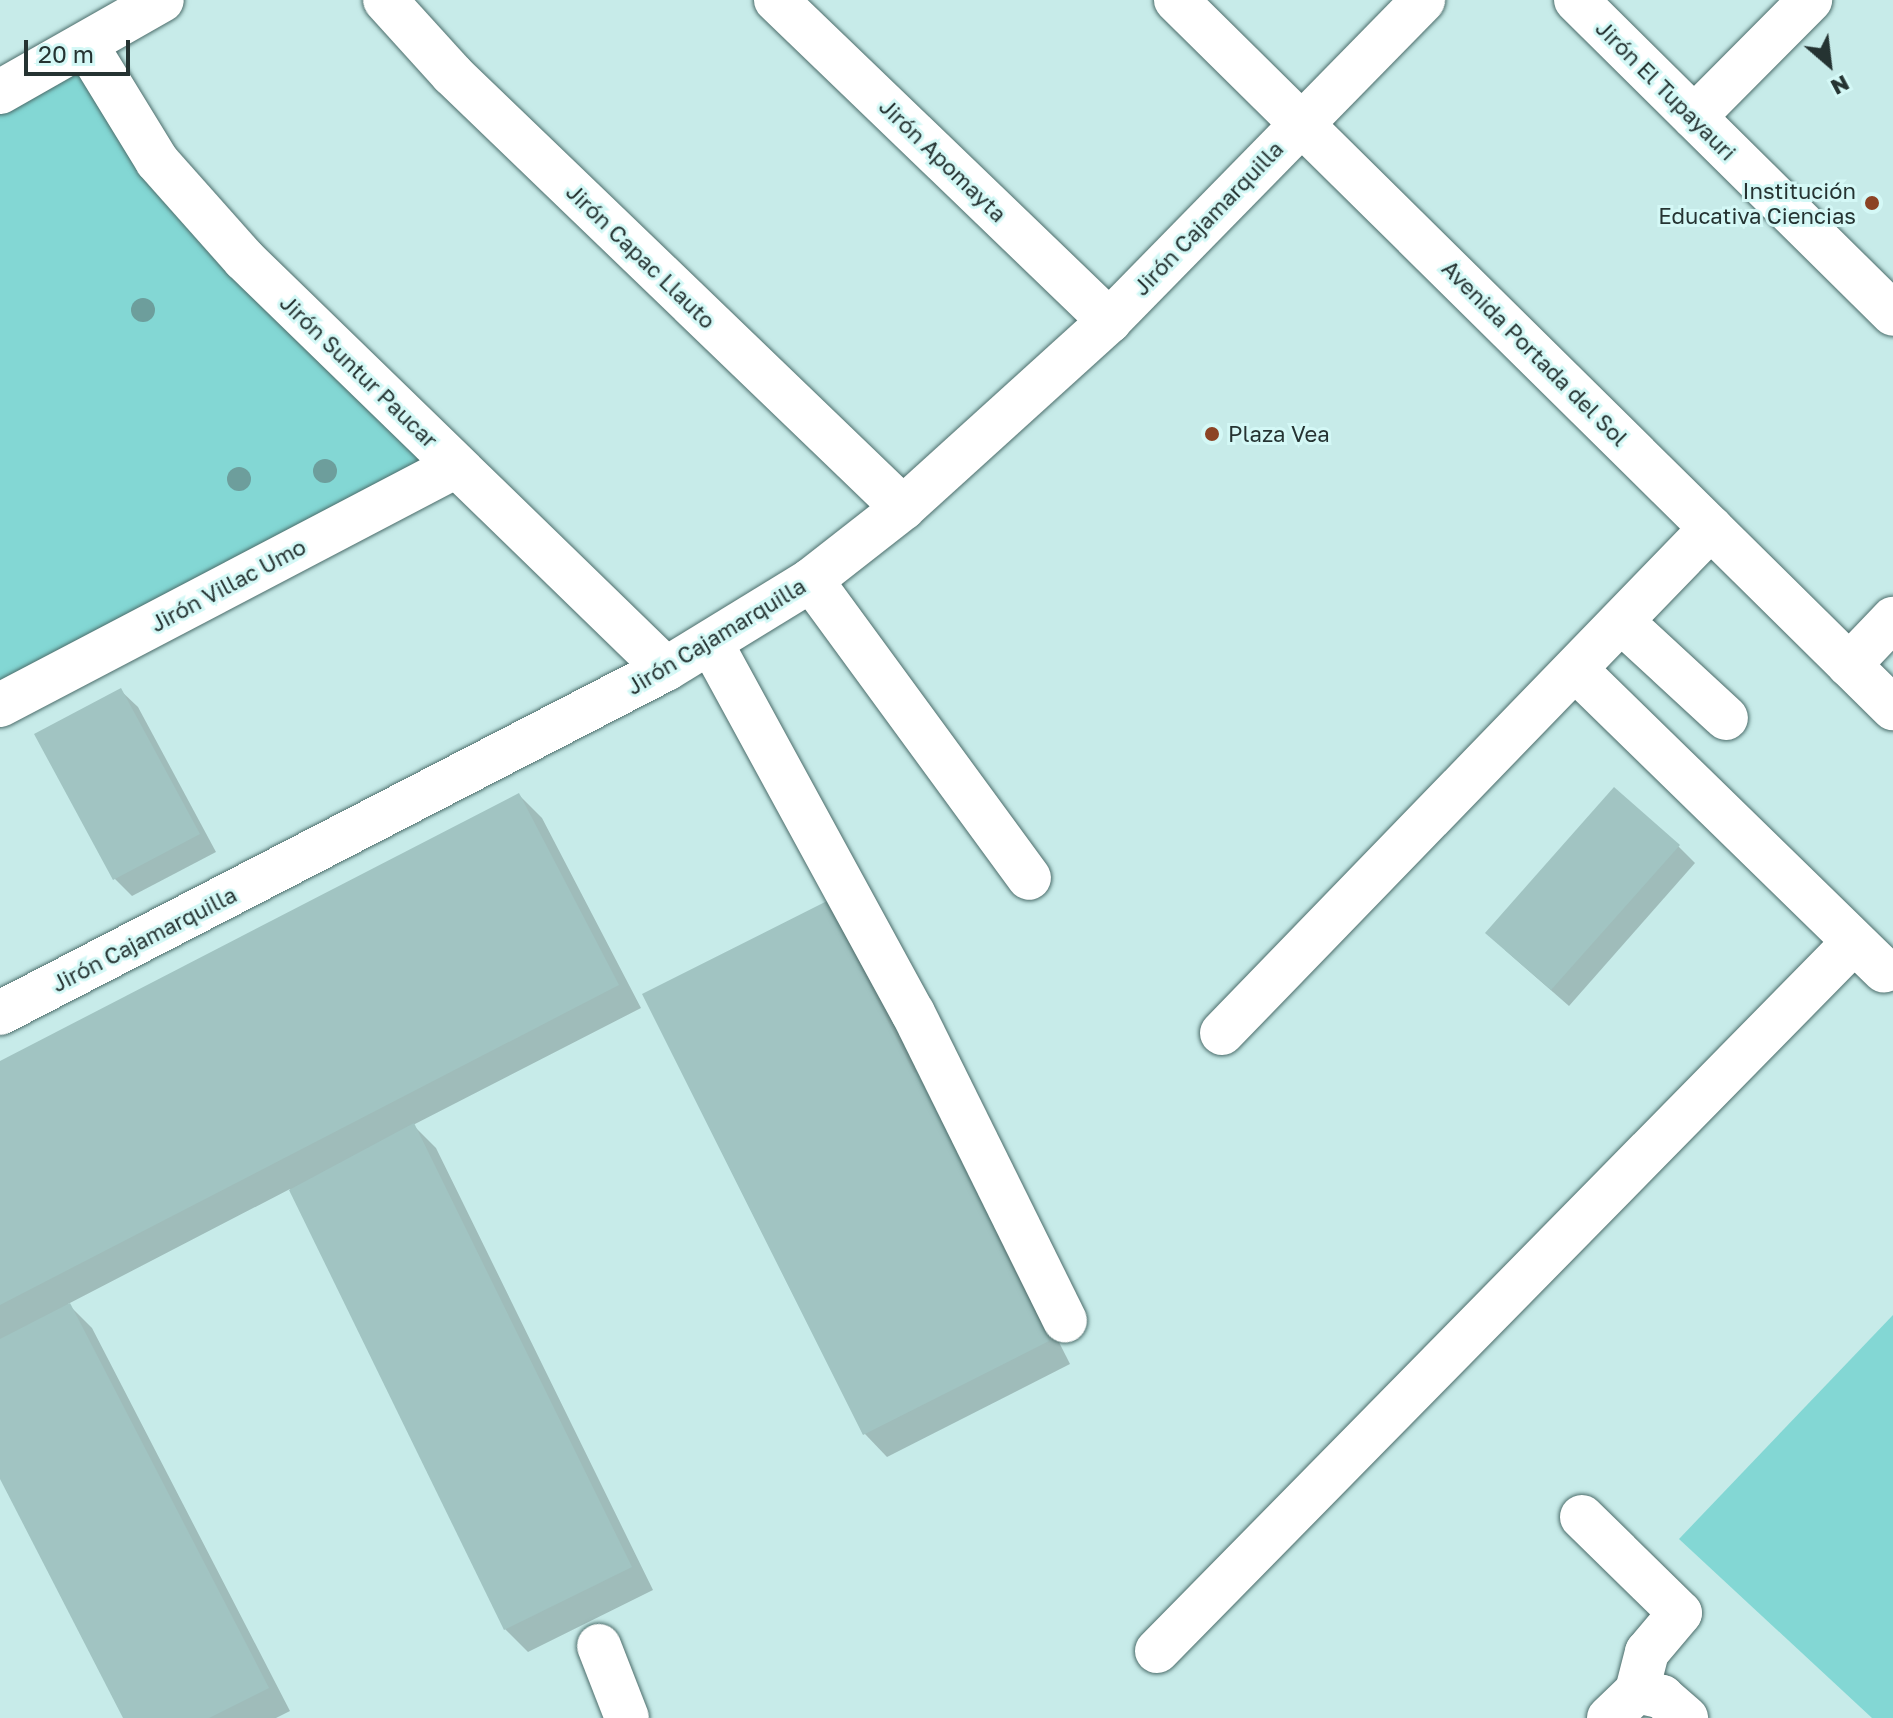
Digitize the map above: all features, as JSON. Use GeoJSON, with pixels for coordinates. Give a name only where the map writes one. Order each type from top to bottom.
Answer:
{"type":"FeatureCollection","features":[{"type":"Feature","properties":{"kind":"street"},"geometry":{"type":"LineString","coordinates":[[0,92],[162,0]]}},
{"type":"Feature","properties":{"kind":"street","name":"Jirón Capac Llauto"},"geometry":{"type":"LineString","coordinates":[[385,0],[452,74],[903,508]]}},
{"type":"Feature","properties":{"kind":"street","name":"Jirón Apomayta"},"geometry":{"type":"LineString","coordinates":[[776,0],[1109,321]]}},
{"type":"Feature","properties":{"kind":"street","name":"Avenida Portada del Sol"},"geometry":{"type":"LineString","coordinates":[[1176,0],[1893,708]]}},
{"type":"Feature","properties":{"kind":"street","name":"Jirón Cajamarquilla"},"geometry":{"type":"LineString","coordinates":[[0,1013],[666,669],[811,580],[903,508],[1109,321],[1423,0]]}},
{"type":"Feature","properties":{"kind":"street","name":"Jirón El Tupayauri"},"geometry":{"type":"LineString","coordinates":[[1576,0],[1892,312]]}},
{"type":"Feature","properties":{"kind":"street"},"geometry":{"type":"LineString","coordinates":[[1694,117],[1810,0]]}},
{"type":"Feature","properties":{"kind":"street","name":"Jirón Suntur Paucar"},"geometry":{"type":"LineString","coordinates":[[86,45],[178,185],[456,466],[666,669]]}},
{"type":"Feature","properties":{"kind":"street","name":"Jirón Villac Umo"},"geometry":{"type":"LineString","coordinates":[[0,705],[456,466]]}},
{"type":"Feature","properties":{"kind":"street"},"geometry":{"type":"LineString","coordinates":[[1222,1033],[1577,671],[1711,528]]}},
{"type":"Feature","properties":{"kind":"street"},"geometry":{"type":"LineString","coordinates":[[811,580],[1029,878]]}},
{"type":"Feature","properties":{"kind":"street"},"geometry":{"type":"LineString","coordinates":[[1849,665],[1893,619]]}},
{"type":"Feature","properties":{"kind":"street"},"geometry":{"type":"LineString","coordinates":[[1623,623],[1726,718]]}},
{"type":"Feature","properties":{"kind":"street"},"geometry":{"type":"LineString","coordinates":[[711,643],[913,1013],[1065,1320]]}},
{"type":"Feature","properties":{"kind":"street"},"geometry":{"type":"LineString","coordinates":[[1157,1651],[1869,956],[1577,671]]}},
{"type":"Feature","properties":{"kind":"street"},"geometry":{"type":"LineString","coordinates":[[1582,1517],[1680,1613],[1647,1652],[1623,1704]]}},
{"type":"Feature","properties":{"kind":"street"},"geometry":{"type":"LineString","coordinates":[[599,1646],[627,1718]]}},
{"type":"Feature","properties":{"kind":"street"},"geometry":{"type":"LineString","coordinates":[[1623,1704],[1662,1697],[1686,1718]]}},
{"type":"Feature","properties":{"kind":"shaded area"},"geometry":{"type":"Polygon","coordinates":[[[77,69],[430,463],[0,690],[0,113],[77,69]]]}},
{"type":"Feature","properties":{"kind":"shaded area"},"geometry":{"type":"Polygon","coordinates":[[[1893,1315],[1893,1718],[1872,1718],[1679,1539],[1893,1315]]]}},
{"type":"Feature","properties":{"kind":"building"},"geometry":{"type":"Polygon","coordinates":[[[121,688],[200,834],[113,880],[34,734],[121,688]]]}},
{"type":"Feature","properties":{"kind":"building"},"geometry":{"type":"Polygon","coordinates":[[[1614,787],[1680,845],[1551,990],[1485,933],[1614,787]]]}},
{"type":"Feature","properties":{"kind":"building"},"geometry":{"type":"Polygon","coordinates":[[[519,793],[619,985],[0,1305],[0,1061],[519,793]]]}},
{"type":"Feature","properties":{"kind":"building"},"geometry":{"type":"Polygon","coordinates":[[[827,901],[914,1073],[929,1065],[1010,1227],[996,1235],[1049,1341],[863,1435],[642,994],[827,901]]]}},
{"type":"Feature","properties":{"kind":"building"},"geometry":{"type":"Polygon","coordinates":[[[414,1123],[632,1567],[504,1630],[289,1190],[414,1123]]]}},
{"type":"Feature","properties":{"kind":"building"},"geometry":{"type":"Polygon","coordinates":[[[70,1303],[269,1688],[209,1718],[123,1718],[0,1479],[0,1339],[70,1303]]]}},
{"type":"Feature","properties":{"kind":"place","name":"Institución Educativa Ciencias"},"geometry":{"type":"Point","coordinates":[1872,203]}},
{"type":"Feature","properties":{"kind":"place","name":"Plaza Vea"},"geometry":{"type":"Point","coordinates":[1212,434]}}]}
